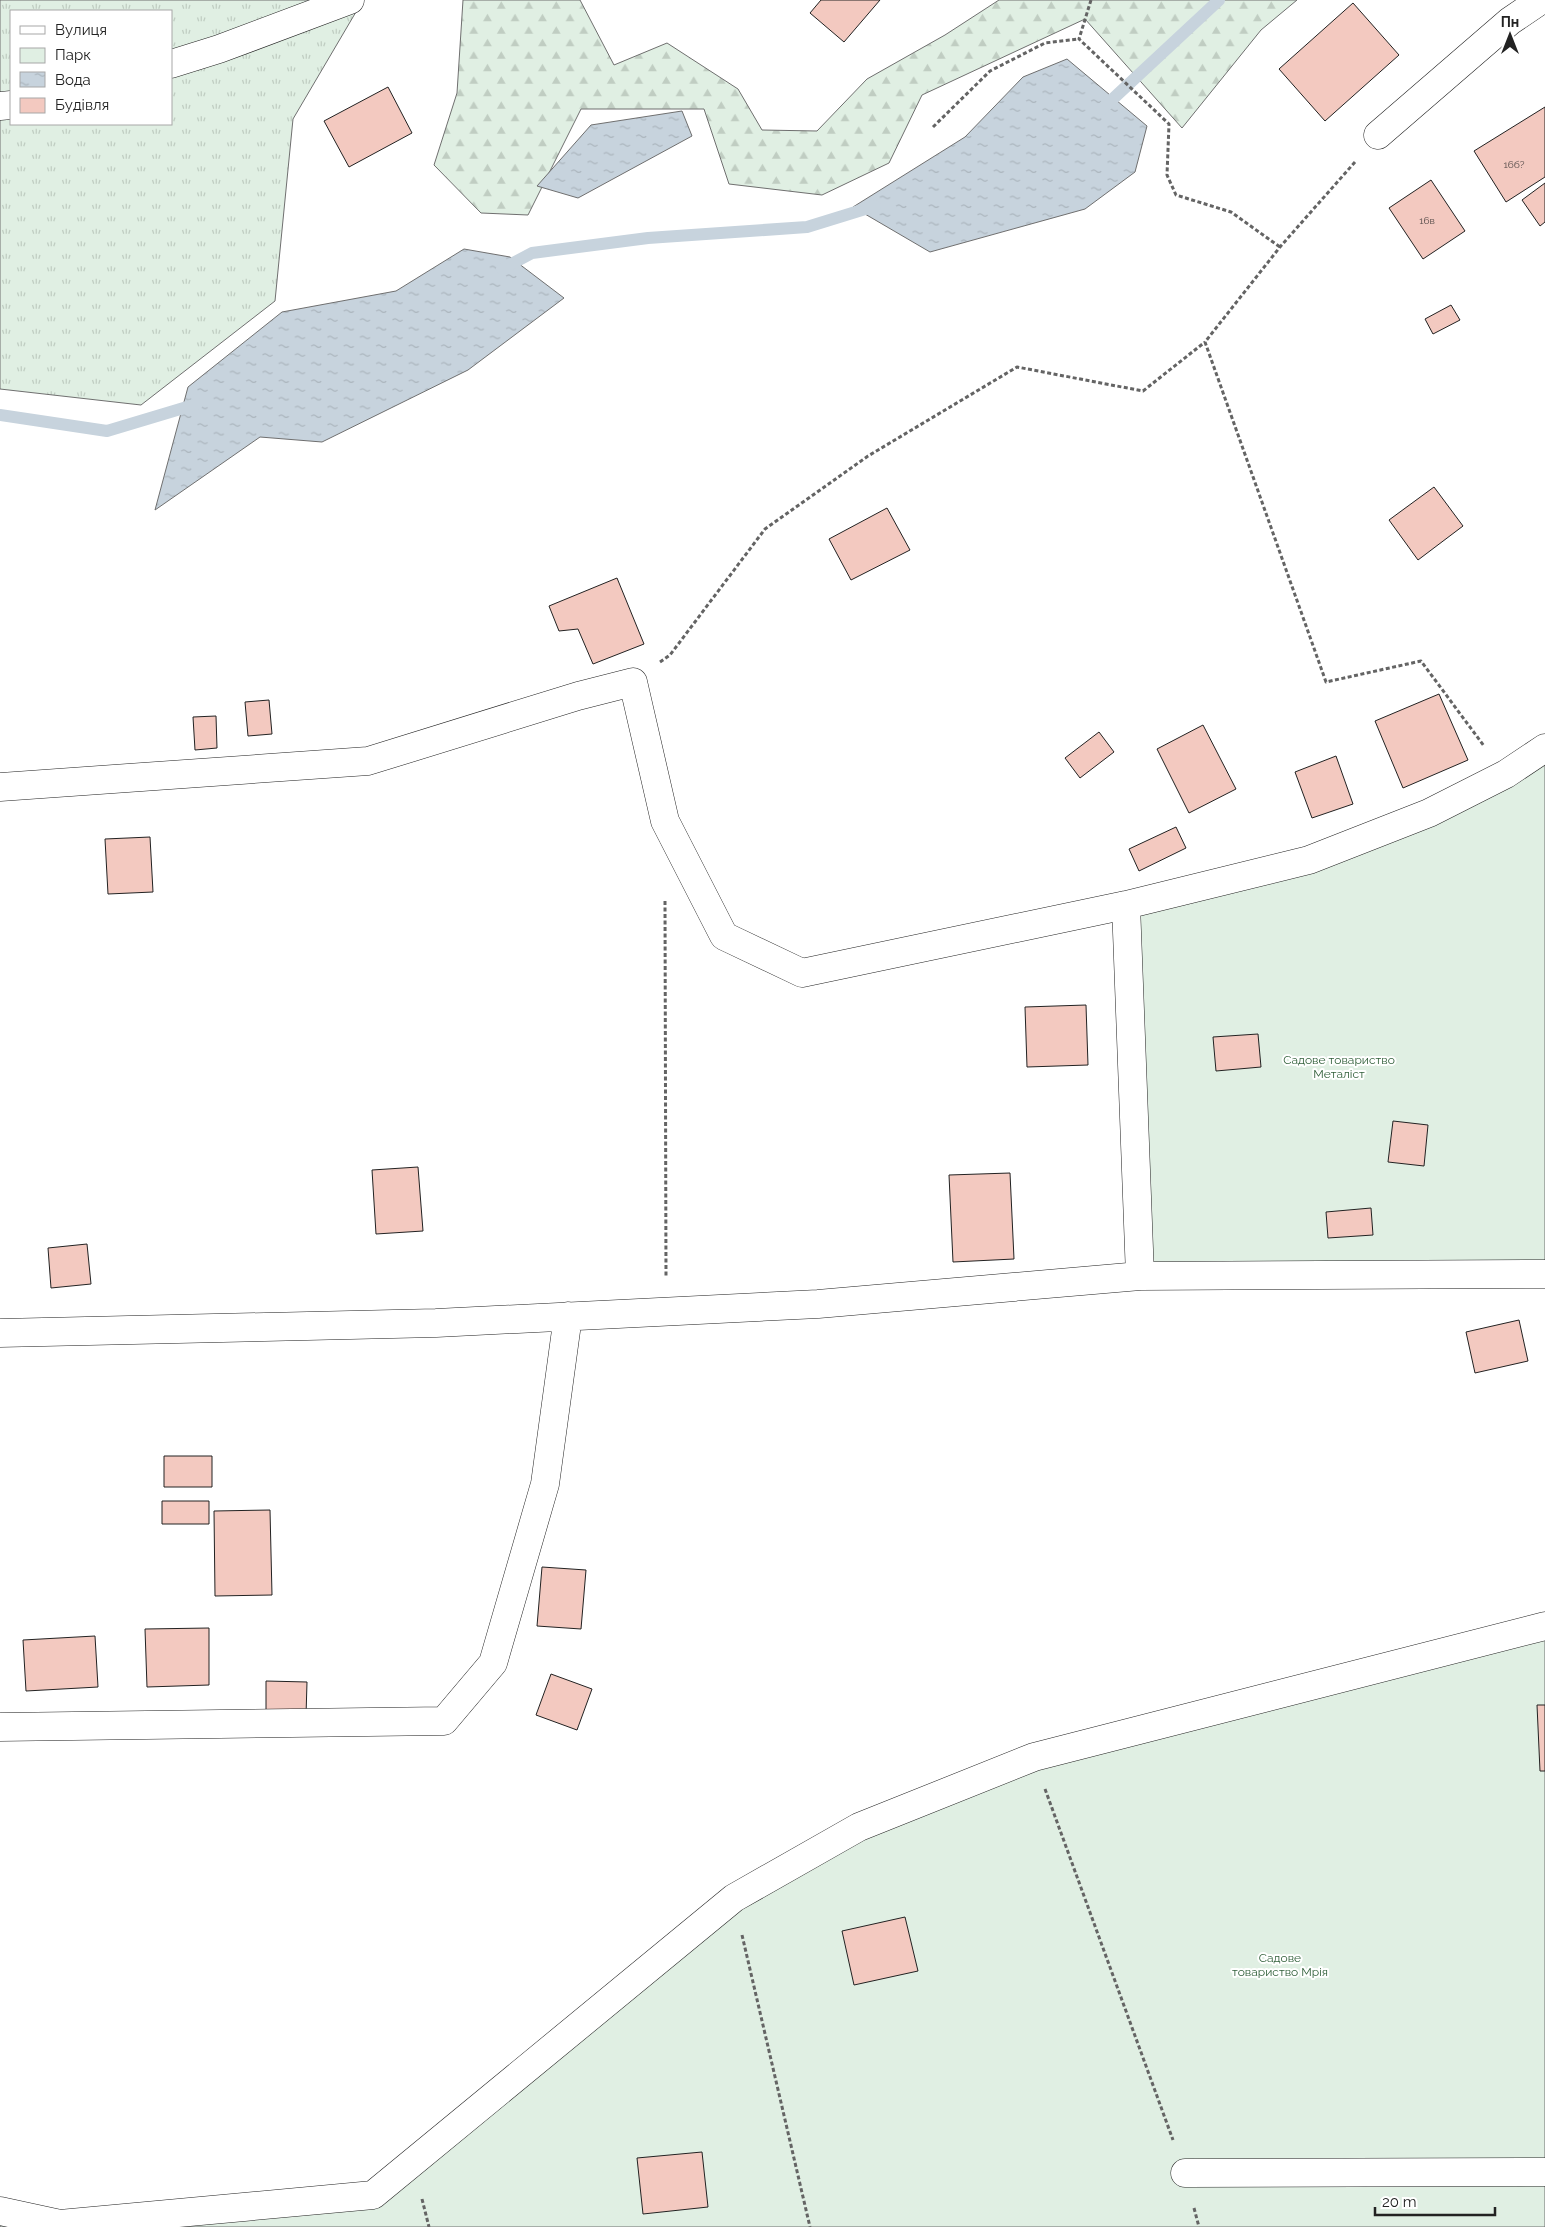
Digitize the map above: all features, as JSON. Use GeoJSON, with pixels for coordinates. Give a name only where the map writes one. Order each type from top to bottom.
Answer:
{"type":"FeatureCollection","features":[{"type":"Feature","properties":{"kind":"street"},"geometry":{"type":"LineString","coordinates":[[172,64],[219,49],[350,0]]}},
{"type":"Feature","properties":{"kind":"street"},"geometry":{"type":"LineString","coordinates":[[1378,135],[1510,22],[1542,0]]}},
{"type":"Feature","properties":{"kind":"street"},"geometry":{"type":"LineString","coordinates":[[0,787],[368,761],[578,696],[633,682],[665,821],[724,936],[802,973],[1126,905],[1309,860],[1429,814],[1506,774],[1545,748]]}},
{"type":"Feature","properties":{"kind":"street"},"geometry":{"type":"LineString","coordinates":[[1126,905],[1140,1276]]}},
{"type":"Feature","properties":{"kind":"street"},"geometry":{"type":"LineString","coordinates":[[0,1333],[436,1323],[666,1312],[818,1304],[1140,1276],[1545,1274]]}},
{"type":"Feature","properties":{"kind":"street"},"geometry":{"type":"LineString","coordinates":[[0,1727],[444,1721],[493,1664],[545,1484],[568,1316]]}},
{"type":"Feature","properties":{"kind":"street"},"geometry":{"type":"LineString","coordinates":[[4,2209],[60,2224],[373,2195],[734,1898],[859,1827],[1034,1757],[1545,1626]]}},
{"type":"Feature","properties":{"kind":"street"},"geometry":{"type":"LineString","coordinates":[[1185,2173],[1545,2172]]}},
{"type":"Feature","properties":{"kind":"path"},"geometry":{"type":"LineString","coordinates":[[1079,39],[1091,0]]}},
{"type":"Feature","properties":{"kind":"path"},"geometry":{"type":"LineString","coordinates":[[933,127],[990,71],[1045,43],[1079,39],[1126,81],[1168,124],[1167,175],[1176,195],[1231,212],[1280,247]]}},
{"type":"Feature","properties":{"kind":"path"},"geometry":{"type":"LineString","coordinates":[[633,682],[670,655],[765,529],[868,456],[1018,367],[1143,391],[1205,342],[1280,247],[1378,135]]}},
{"type":"Feature","properties":{"kind":"path"},"geometry":{"type":"LineString","coordinates":[[1205,342],[1326,682],[1421,661],[1506,774]]}},
{"type":"Feature","properties":{"kind":"path"},"geometry":{"type":"LineString","coordinates":[[665,899],[666,1312]]}},
{"type":"Feature","properties":{"kind":"path"},"geometry":{"type":"LineString","coordinates":[[1034,1757],[1185,2173],[1199,2227]]}},
{"type":"Feature","properties":{"kind":"path"},"geometry":{"type":"LineString","coordinates":[[734,1898],[810,2227]]}},
{"type":"Feature","properties":{"kind":"green space"},"geometry":{"type":"Polygon","coordinates":[[[0,0],[363,0],[293,119],[275,301],[141,405],[0,389],[0,0]]]}},
{"type":"Feature","properties":{"kind":"green space"},"geometry":{"type":"Polygon","coordinates":[[[463,0],[580,0],[614,65],[667,43],[738,89],[762,130],[817,131],[867,79],[945,35],[999,0],[1297,0],[1261,30],[1182,128],[1085,19],[922,95],[889,163],[822,195],[729,184],[704,109],[581,109],[528,215],[481,213],[434,165],[457,93],[463,0]]]}},
{"type":"Feature","properties":{"kind":"green space","name":"Садове товариство Металіст"},"geometry":{"type":"Polygon","coordinates":[[[1545,748],[1545,1274],[1140,1276],[1126,905],[1309,860],[1545,748]]]}},
{"type":"Feature","properties":{"kind":"green space","name":"Садове товариство Мрія"},"geometry":{"type":"Polygon","coordinates":[[[1545,1626],[1545,2227],[0,2227],[0,2211],[60,2224],[373,2195],[734,1898],[1034,1757],[1545,1626]]]}},
{"type":"Feature","properties":{"kind":"water"},"geometry":{"type":"Polygon","coordinates":[[[1067,59],[1147,126],[1135,172],[1085,209],[930,252],[853,207],[965,137],[1023,77],[1067,59]]]}},
{"type":"Feature","properties":{"kind":"water"},"geometry":{"type":"Polygon","coordinates":[[[682,111],[692,136],[578,198],[537,186],[591,125],[682,111]]]}},
{"type":"Feature","properties":{"kind":"water"},"geometry":{"type":"Polygon","coordinates":[[[464,249],[510,257],[564,298],[468,370],[322,442],[260,437],[155,510],[188,387],[282,312],[396,291],[464,249]]]}},
{"type":"Feature","properties":{"kind":"building"},"geometry":{"type":"Polygon","coordinates":[[[821,0],[880,0],[844,42],[810,13],[821,0]]]}},
{"type":"Feature","properties":{"kind":"building"},"geometry":{"type":"Polygon","coordinates":[[[1353,3],[1399,55],[1325,121],[1279,69],[1353,3]]]}},
{"type":"Feature","properties":{"kind":"building"},"geometry":{"type":"Polygon","coordinates":[[[388,87],[412,133],[349,167],[324,121],[388,87]]]}},
{"type":"Feature","properties":{"kind":"building"},"geometry":{"type":"Polygon","coordinates":[[[1545,107],[1545,177],[1506,202],[1474,151],[1545,107]]]}},
{"type":"Feature","properties":{"kind":"building"},"geometry":{"type":"Polygon","coordinates":[[[1431,180],[1465,231],[1423,259],[1389,208],[1431,180]]]}},
{"type":"Feature","properties":{"kind":"building"},"geometry":{"type":"Polygon","coordinates":[[[1545,183],[1545,222],[1540,226],[1522,200],[1545,183]]]}},
{"type":"Feature","properties":{"kind":"building"},"geometry":{"type":"Polygon","coordinates":[[[1451,305],[1460,320],[1433,334],[1425,319],[1451,305]]]}},
{"type":"Feature","properties":{"kind":"building"},"geometry":{"type":"Polygon","coordinates":[[[1434,487],[1463,526],[1418,560],[1389,520],[1434,487]]]}},
{"type":"Feature","properties":{"kind":"building"},"geometry":{"type":"Polygon","coordinates":[[[887,508],[910,550],[851,580],[829,539],[887,508]]]}},
{"type":"Feature","properties":{"kind":"building"},"geometry":{"type":"Polygon","coordinates":[[[617,578],[644,644],[593,664],[578,629],[559,631],[549,606],[617,578]]]}},
{"type":"Feature","properties":{"kind":"building"},"geometry":{"type":"Polygon","coordinates":[[[1439,694],[1468,760],[1403,788],[1375,721],[1439,694]]]}},
{"type":"Feature","properties":{"kind":"building"},"geometry":{"type":"Polygon","coordinates":[[[269,700],[272,734],[248,736],[245,702],[269,700]]]}},
{"type":"Feature","properties":{"kind":"building"},"geometry":{"type":"Polygon","coordinates":[[[216,716],[217,748],[195,750],[193,717],[216,716]]]}},
{"type":"Feature","properties":{"kind":"building"},"geometry":{"type":"Polygon","coordinates":[[[1203,725],[1236,789],[1189,813],[1157,749],[1203,725]]]}},
{"type":"Feature","properties":{"kind":"building"},"geometry":{"type":"Polygon","coordinates":[[[1099,732],[1114,752],[1080,778],[1065,758],[1099,732]]]}},
{"type":"Feature","properties":{"kind":"building"},"geometry":{"type":"Polygon","coordinates":[[[1336,756],[1353,804],[1312,818],[1295,772],[1336,756]]]}},
{"type":"Feature","properties":{"kind":"building"},"geometry":{"type":"Polygon","coordinates":[[[1176,827],[1186,848],[1139,871],[1129,849],[1176,827]]]}},
{"type":"Feature","properties":{"kind":"building"},"geometry":{"type":"Polygon","coordinates":[[[150,837],[153,892],[108,894],[105,839],[150,837]]]}},
{"type":"Feature","properties":{"kind":"building"},"geometry":{"type":"Polygon","coordinates":[[[1086,1005],[1088,1065],[1027,1067],[1025,1007],[1086,1005]]]}},
{"type":"Feature","properties":{"kind":"building"},"geometry":{"type":"Polygon","coordinates":[[[1258,1034],[1261,1067],[1216,1071],[1213,1037],[1258,1034]]]}},
{"type":"Feature","properties":{"kind":"building"},"geometry":{"type":"Polygon","coordinates":[[[1393,1121],[1428,1125],[1424,1166],[1388,1162],[1393,1121]]]}},
{"type":"Feature","properties":{"kind":"building"},"geometry":{"type":"Polygon","coordinates":[[[418,1167],[423,1231],[376,1234],[372,1170],[418,1167]]]}},
{"type":"Feature","properties":{"kind":"building"},"geometry":{"type":"Polygon","coordinates":[[[1010,1173],[1014,1259],[953,1262],[949,1175],[1010,1173]]]}},
{"type":"Feature","properties":{"kind":"building"},"geometry":{"type":"Polygon","coordinates":[[[1371,1208],[1373,1235],[1328,1238],[1326,1212],[1371,1208]]]}},
{"type":"Feature","properties":{"kind":"building"},"geometry":{"type":"Polygon","coordinates":[[[87,1244],[91,1284],[51,1288],[48,1248],[87,1244]]]}},
{"type":"Feature","properties":{"kind":"building"},"geometry":{"type":"Polygon","coordinates":[[[1519,1320],[1528,1361],[1475,1373],[1466,1332],[1519,1320]]]}},
{"type":"Feature","properties":{"kind":"building"},"geometry":{"type":"Polygon","coordinates":[[[164,1456],[212,1456],[212,1487],[164,1487],[164,1456]]]}},
{"type":"Feature","properties":{"kind":"building"},"geometry":{"type":"Polygon","coordinates":[[[162,1501],[209,1501],[209,1524],[162,1524],[162,1501]]]}},
{"type":"Feature","properties":{"kind":"building"},"geometry":{"type":"Polygon","coordinates":[[[270,1510],[272,1595],[215,1596],[214,1511],[270,1510]]]}},
{"type":"Feature","properties":{"kind":"building"},"geometry":{"type":"Polygon","coordinates":[[[542,1567],[586,1570],[581,1629],[537,1626],[542,1567]]]}},
{"type":"Feature","properties":{"kind":"building"},"geometry":{"type":"Polygon","coordinates":[[[209,1628],[209,1685],[147,1687],[145,1629],[209,1628]]]}},
{"type":"Feature","properties":{"kind":"building"},"geometry":{"type":"Polygon","coordinates":[[[95,1636],[98,1687],[26,1691],[23,1640],[95,1636]]]}},
{"type":"Feature","properties":{"kind":"building"},"geometry":{"type":"Polygon","coordinates":[[[551,1674],[592,1689],[577,1730],[536,1715],[551,1674]]]}},
{"type":"Feature","properties":{"kind":"building"},"geometry":{"type":"Polygon","coordinates":[[[266,1681],[307,1682],[306,1716],[266,1715],[266,1681]]]}},
{"type":"Feature","properties":{"kind":"building"},"geometry":{"type":"Polygon","coordinates":[[[1537,1705],[1545,1705],[1545,1771],[1540,1771],[1537,1705]]]}},
{"type":"Feature","properties":{"kind":"building"},"geometry":{"type":"Polygon","coordinates":[[[905,1917],[918,1971],[854,1985],[842,1931],[905,1917]]]}},
{"type":"Feature","properties":{"kind":"building"},"geometry":{"type":"Polygon","coordinates":[[[702,2152],[708,2207],[643,2214],[637,2158],[702,2152]]]}},
{"type":"Feature","properties":{"kind":"waterway"},"geometry":{"type":"LineString","coordinates":[[1102,109],[1219,0]]}},
{"type":"Feature","properties":{"kind":"waterway"},"geometry":{"type":"LineString","coordinates":[[502,269],[532,253],[648,238],[807,227],[875,206]]}},
{"type":"Feature","properties":{"kind":"waterway"},"geometry":{"type":"LineString","coordinates":[[0,415],[107,431],[197,404]]}}]}
